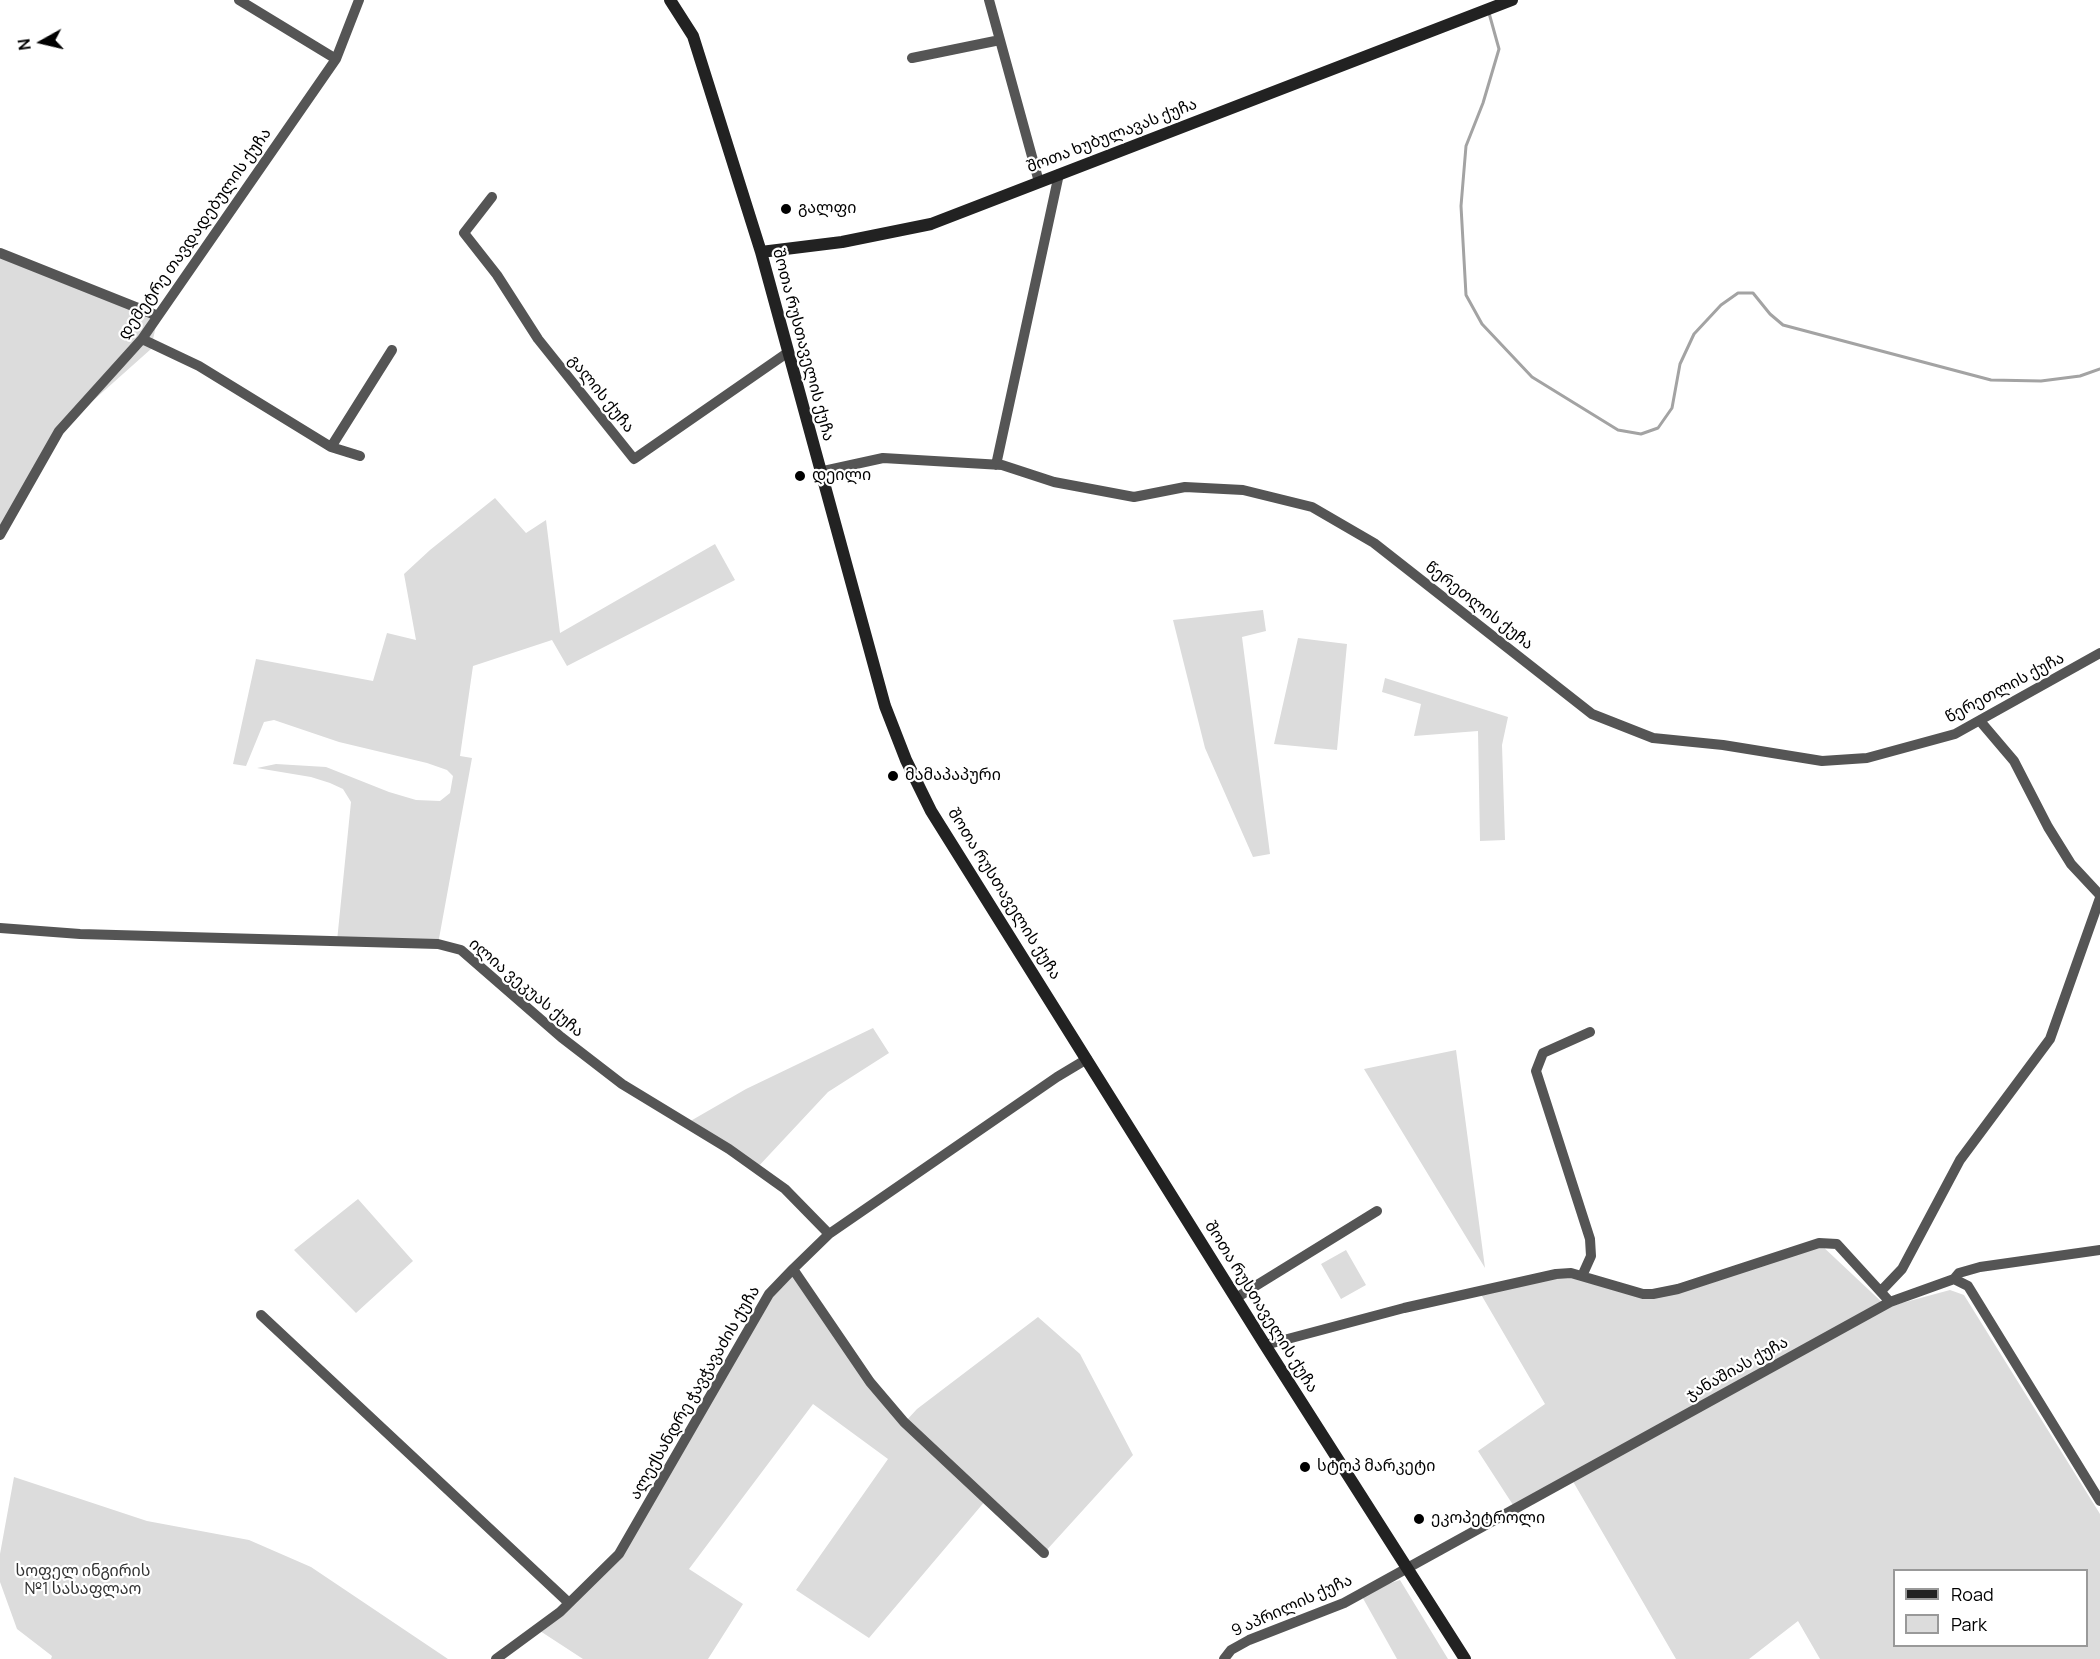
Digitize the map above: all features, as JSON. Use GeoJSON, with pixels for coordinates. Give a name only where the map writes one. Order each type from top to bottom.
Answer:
{"type":"FeatureCollection","features":[{"type":"Feature","properties":{"kind":"main road","name":"შოთა რუსთაველის ქუჩა"},"geometry":{"type":"LineString","coordinates":[[670,0],[693,36],[761,252],[819,472],[885,706],[906,760],[932,811],[1464,1659]]}},
{"type":"Feature","properties":{"kind":"main road","name":"შოთა ხუბულავას ქუჩა"},"geometry":{"type":"LineString","coordinates":[[761,252],[842,242],[931,224],[1512,0]]}},
{"type":"Feature","properties":{"kind":"street"},"geometry":{"type":"LineString","coordinates":[[239,0],[336,59]]}},
{"type":"Feature","properties":{"kind":"street","name":"დემეტრე თავდადებულის ქუჩა"},"geometry":{"type":"LineString","coordinates":[[0,535],[59,431],[142,339],[336,59],[359,0]]}},
{"type":"Feature","properties":{"kind":"street"},"geometry":{"type":"LineString","coordinates":[[989,0],[1039,182]]}},
{"type":"Feature","properties":{"kind":"street"},"geometry":{"type":"LineString","coordinates":[[912,58],[1000,40]]}},
{"type":"Feature","properties":{"kind":"street"},"geometry":{"type":"LineString","coordinates":[[996,465],[1059,174]]}},
{"type":"Feature","properties":{"kind":"street","name":"გალის ქუჩა"},"geometry":{"type":"LineString","coordinates":[[492,197],[464,233],[497,275],[538,339],[634,459],[787,353]]}},
{"type":"Feature","properties":{"kind":"street"},"geometry":{"type":"LineString","coordinates":[[0,253],[158,316]]}},
{"type":"Feature","properties":{"kind":"street"},"geometry":{"type":"LineString","coordinates":[[142,339],[199,366],[331,447],[360,456]]}},
{"type":"Feature","properties":{"kind":"street"},"geometry":{"type":"LineString","coordinates":[[331,447],[392,350]]}},
{"type":"Feature","properties":{"kind":"street","name":"წერეთლის ქუჩა"},"geometry":{"type":"LineString","coordinates":[[819,472],[883,458],[996,465],[1054,482],[1134,497],[1185,487],[1243,490],[1312,507],[1374,543],[1592,714],[1653,738],[1723,745],[1822,761],[1867,758],[1955,734],[2100,654]]}},
{"type":"Feature","properties":{"kind":"street"},"geometry":{"type":"LineString","coordinates":[[1881,1291],[1902,1269],[1960,1160],[2050,1039],[2100,897],[2071,864],[2048,827],[2014,761],[1980,721]]}},
{"type":"Feature","properties":{"kind":"street","name":"ილია ვეკუას ქუჩა"},"geometry":{"type":"LineString","coordinates":[[0,928],[81,934],[438,944],[461,951],[561,1037],[622,1084],[729,1149],[784,1189],[829,1234]]}},
{"type":"Feature","properties":{"kind":"street"},"geometry":{"type":"LineString","coordinates":[[1582,1276],[1591,1256],[1590,1239],[1536,1071],[1543,1053],[1590,1032]]}},
{"type":"Feature","properties":{"kind":"street","name":"ალექსანდრე ჭავჭავაძის ქუჩა"},"geometry":{"type":"LineString","coordinates":[[496,1659],[569,1603],[620,1554],[769,1294],[793,1269],[829,1234],[1057,1077],[1087,1059]]}},
{"type":"Feature","properties":{"kind":"street"},"geometry":{"type":"LineString","coordinates":[[1236,1298],[1377,1211]]}},
{"type":"Feature","properties":{"kind":"street"},"geometry":{"type":"LineString","coordinates":[[1265,1345],[1404,1308],[1556,1274],[1582,1276],[1630,1291],[1653,1294],[1678,1289],[1819,1244],[1837,1244],[1890,1302]]}},
{"type":"Feature","properties":{"kind":"street","name":"ჯანაშიას ქუჩა"},"geometry":{"type":"LineString","coordinates":[[1407,1566],[1890,1302],[1954,1279],[1959,1272],[2100,1250]]}},
{"type":"Feature","properties":{"kind":"street"},"geometry":{"type":"LineString","coordinates":[[793,1269],[870,1382],[904,1422],[1044,1553]]}},
{"type":"Feature","properties":{"kind":"street"},"geometry":{"type":"LineString","coordinates":[[1954,1279],[1968,1286],[2100,1501]]}},
{"type":"Feature","properties":{"kind":"street"},"geometry":{"type":"LineString","coordinates":[[261,1315],[569,1603]]}},
{"type":"Feature","properties":{"kind":"street","name":"9 აპრილის ქუჩა"},"geometry":{"type":"LineString","coordinates":[[1224,1659],[1232,1650],[1249,1640],[1344,1603],[1407,1566]]}},
{"type":"Feature","properties":{"kind":"green space"},"geometry":{"type":"Polygon","coordinates":[[[0,253],[158,316],[151,349],[59,431],[0,535],[0,253]]]}},
{"type":"Feature","properties":{"kind":"green space"},"geometry":{"type":"Polygon","coordinates":[[[495,498],[526,533],[546,520],[560,633],[715,544],[735,580],[567,666],[552,640],[473,666],[460,756],[472,758],[438,944],[337,941],[351,802],[343,789],[330,783],[311,777],[257,768],[276,764],[326,767],[389,792],[416,800],[440,801],[450,793],[453,776],[447,770],[427,763],[339,742],[274,720],[264,722],[246,766],[233,764],[256,659],[373,681],[387,633],[416,640],[404,574],[495,498]]]}},
{"type":"Feature","properties":{"kind":"green space"},"geometry":{"type":"Polygon","coordinates":[[[1263,610],[1266,631],[1242,637],[1270,854],[1253,857],[1205,748],[1173,620],[1263,610]]]}},
{"type":"Feature","properties":{"kind":"green space"},"geometry":{"type":"Polygon","coordinates":[[[1298,638],[1347,644],[1337,750],[1274,744],[1298,638]]]}},
{"type":"Feature","properties":{"kind":"green space"},"geometry":{"type":"Polygon","coordinates":[[[1385,678],[1508,717],[1502,745],[1505,840],[1480,841],[1478,731],[1414,736],[1421,704],[1382,692],[1385,678]]]}},
{"type":"Feature","properties":{"kind":"green space"},"geometry":{"type":"Polygon","coordinates":[[[873,1028],[889,1053],[828,1092],[756,1169],[687,1123],[746,1089],[873,1028]]]}},
{"type":"Feature","properties":{"kind":"green space"},"geometry":{"type":"Polygon","coordinates":[[[1456,1050],[1485,1268],[1364,1069],[1456,1050]]]}},
{"type":"Feature","properties":{"kind":"green space"},"geometry":{"type":"Polygon","coordinates":[[[358,1199],[413,1261],[356,1313],[294,1250],[358,1199]]]}},
{"type":"Feature","properties":{"kind":"green space"},"geometry":{"type":"Polygon","coordinates":[[[1819,1243],[1887,1307],[1950,1290],[1964,1295],[2100,1514],[2100,1659],[1820,1659],[1798,1621],[1749,1659],[1676,1659],[1571,1478],[1515,1508],[1478,1451],[1545,1404],[1479,1291],[1556,1274],[1643,1294],[1819,1243]]]}},
{"type":"Feature","properties":{"kind":"green space"},"geometry":{"type":"Polygon","coordinates":[[[1346,1250],[1366,1285],[1341,1299],[1321,1264],[1346,1250]]]}},
{"type":"Feature","properties":{"kind":"green space"},"geometry":{"type":"Polygon","coordinates":[[[793,1269],[905,1422],[917,1409],[1038,1317],[1080,1354],[1133,1455],[1044,1553],[986,1500],[869,1638],[796,1590],[888,1459],[813,1404],[689,1569],[743,1604],[708,1659],[583,1659],[537,1629],[620,1554],[769,1294],[793,1269]]]}},
{"type":"Feature","properties":{"kind":"green space","name":"სოფელ ინგირის №1 სასაფლაო"},"geometry":{"type":"Polygon","coordinates":[[[14,1477],[147,1521],[249,1540],[311,1567],[448,1659],[51,1659],[52,1656],[17,1629],[0,1582],[0,1554],[14,1477]]]}},
{"type":"Feature","properties":{"kind":"green space"},"geometry":{"type":"Polygon","coordinates":[[[1400,1580],[1448,1659],[1397,1659],[1360,1593],[1400,1580]]]}},
{"type":"Feature","properties":{"kind":"waterway"},"geometry":{"type":"LineString","coordinates":[[1489,13],[1499,49],[1483,103],[1466,146],[1461,206],[1466,295],[1482,324],[1532,377],[1618,430],[1641,434],[1658,428],[1672,408],[1680,364],[1694,334],[1721,305],[1738,293],[1753,293],[1770,314],[1783,325],[1991,380],[2041,381],[2080,376],[2100,369]]}},
{"type":"Feature","properties":{"kind":"place","name":"გალფი"},"geometry":{"type":"Point","coordinates":[786,209]}},
{"type":"Feature","properties":{"kind":"place","name":"დეილი"},"geometry":{"type":"Point","coordinates":[800,476]}},
{"type":"Feature","properties":{"kind":"place","name":"მამაპაპური"},"geometry":{"type":"Point","coordinates":[893,776]}},
{"type":"Feature","properties":{"kind":"place","name":"სტოპ მარკეტი"},"geometry":{"type":"Point","coordinates":[1305,1467]}},
{"type":"Feature","properties":{"kind":"place","name":"ეკოპეტროლი"},"geometry":{"type":"Point","coordinates":[1419,1519]}}]}
